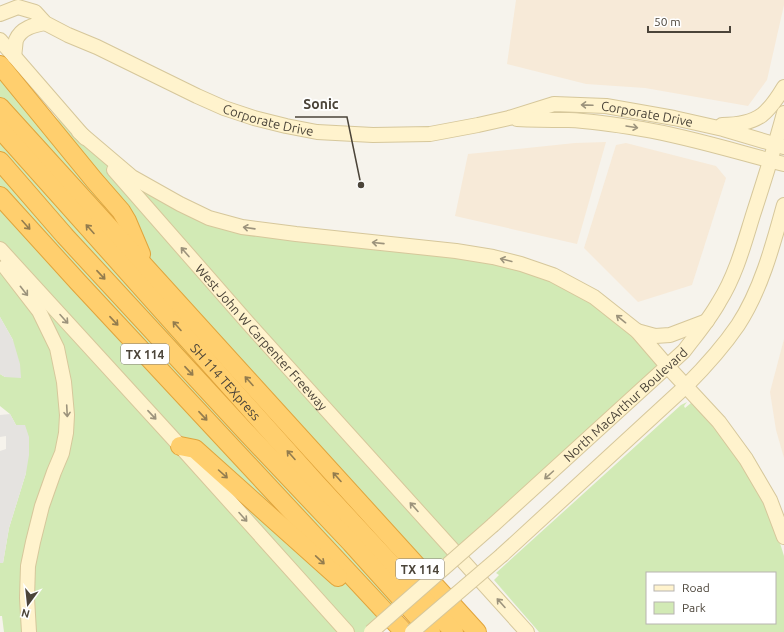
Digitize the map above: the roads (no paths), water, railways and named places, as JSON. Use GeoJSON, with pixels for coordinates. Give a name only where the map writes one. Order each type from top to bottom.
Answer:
{"type":"FeatureCollection","features":[{"type":"Feature","properties":{"kind":"highway"},"geometry":{"type":"LineString","coordinates":[[7,61],[89,174],[121,211],[148,269]]}},
{"type":"Feature","properties":{"kind":"highway","name":"TX 114"},"geometry":{"type":"LineString","coordinates":[[0,107],[477,632]]}},
{"type":"Feature","properties":{"kind":"highway","name":"SH 114 TEXpress"},"geometry":{"type":"LineString","coordinates":[[0,129],[317,484],[454,632]]}},
{"type":"Feature","properties":{"kind":"highway","name":"SH 114 TEXpress"},"geometry":{"type":"LineString","coordinates":[[0,161],[65,236],[245,431],[351,543],[431,632]]}},
{"type":"Feature","properties":{"kind":"highway"},"geometry":{"type":"LineString","coordinates":[[0,177],[65,236]]}},
{"type":"Feature","properties":{"kind":"highway","name":"TX 114"},"geometry":{"type":"LineString","coordinates":[[0,196],[404,632]]}},
{"type":"Feature","properties":{"kind":"highway"},"geometry":{"type":"LineString","coordinates":[[180,446],[195,449],[359,597],[391,632]]}},
{"type":"Feature","properties":{"kind":"main road","name":"Corporate Drive"},"geometry":{"type":"LineString","coordinates":[[0,14],[18,7],[35,12],[45,23],[68,35],[97,47],[224,108],[254,118],[317,132],[373,135],[430,134],[509,118],[554,104],[608,106],[674,118],[723,129],[780,146]]}},
{"type":"Feature","properties":{"kind":"main road"},"geometry":{"type":"LineString","coordinates":[[7,61],[16,40],[22,32],[32,26],[45,23]]}},
{"type":"Feature","properties":{"kind":"main road","name":"West John W Carpenter Freeway"},"geometry":{"type":"LineString","coordinates":[[0,40],[7,61],[79,132],[248,323],[527,632]]}},
{"type":"Feature","properties":{"kind":"main road"},"geometry":{"type":"LineString","coordinates":[[705,125],[730,125],[748,122],[757,118],[761,116],[772,104],[784,87]]}},
{"type":"Feature","properties":{"kind":"main road"},"geometry":{"type":"LineString","coordinates":[[605,123],[608,106]]}},
{"type":"Feature","properties":{"kind":"main road","name":"North MacArthur Boulevard"},"geometry":{"type":"LineString","coordinates":[[371,632],[493,525],[684,351],[720,301],[732,277],[777,162],[784,113]]}},
{"type":"Feature","properties":{"kind":"main road","name":"Corporate Drive"},"geometry":{"type":"LineString","coordinates":[[509,118],[570,120],[605,123],[643,129],[692,139],[777,162]]}},
{"type":"Feature","properties":{"kind":"main road"},"geometry":{"type":"LineString","coordinates":[[79,132],[132,177],[180,204],[209,218],[242,227],[456,251],[493,257],[521,264],[552,275],[594,297],[637,331],[719,422],[746,459],[770,500],[784,537]]}},
{"type":"Feature","properties":{"kind":"main road","name":"North MacArthur Boulevard"},"geometry":{"type":"LineString","coordinates":[[412,632],[502,555],[703,369],[723,346],[739,324],[754,296],[771,254],[784,205]]}},
{"type":"Feature","properties":{"kind":"main road"},"geometry":{"type":"LineString","coordinates":[[771,254],[782,241],[784,236]]}},
{"type":"Feature","properties":{"kind":"main road"},"geometry":{"type":"LineString","coordinates":[[0,249],[347,632]]}},
{"type":"Feature","properties":{"kind":"main road"},"geometry":{"type":"LineString","coordinates":[[0,260],[39,311],[57,348],[64,382],[67,415],[66,433],[62,453],[42,506],[28,566],[27,598],[29,632]]}},
{"type":"Feature","properties":{"kind":"main road"},"geometry":{"type":"LineString","coordinates":[[637,331],[655,336],[670,336],[707,321]]}},
{"type":"Feature","properties":{"kind":"place","name":"Sonic"},"geometry":{"type":"Point","coordinates":[361,185]}}]}
